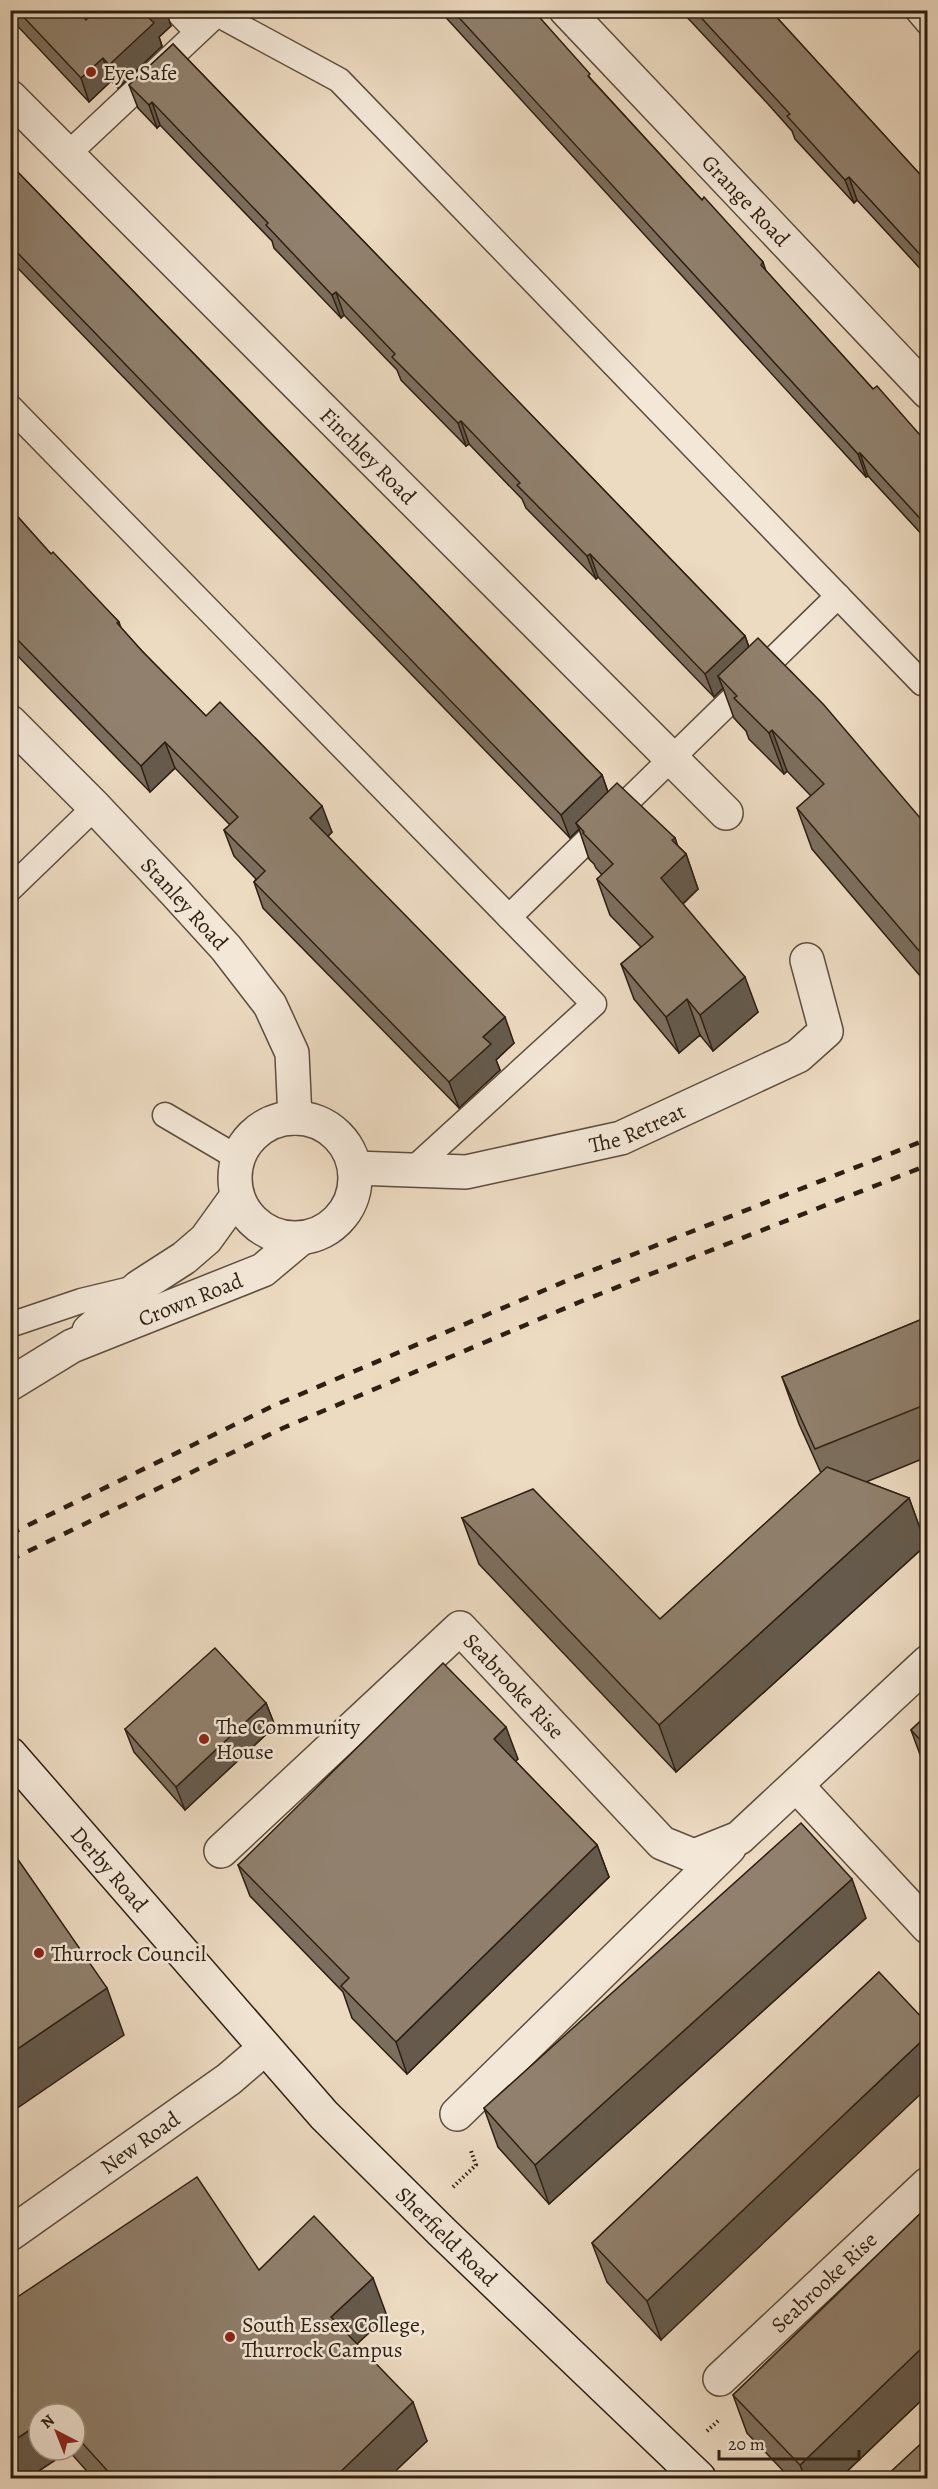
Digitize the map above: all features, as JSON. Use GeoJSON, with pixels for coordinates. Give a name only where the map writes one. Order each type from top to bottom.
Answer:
{"type":"FeatureCollection","features":[{"type":"Feature","properties":{"kind":"street","name":"Grange Road"},"geometry":{"type":"LineString","coordinates":[[566,10],[927,392]]}},
{"type":"Feature","properties":{"kind":"street","name":"Finchley Road"},"geometry":{"type":"LineString","coordinates":[[10,97],[726,813]]}},
{"type":"Feature","properties":{"kind":"street","name":"Stanley Road"},"geometry":{"type":"LineString","coordinates":[[10,722],[95,807],[226,948],[270,1005],[292,1053],[295,1118]]}},
{"type":"Feature","properties":{"kind":"street","name":"The Retreat"},"geometry":{"type":"LineString","coordinates":[[355,1168],[466,1172],[621,1138],[798,1056],[826,1031],[807,960]]}},
{"type":"Feature","properties":{"kind":"street"},"geometry":{"type":"LineString","coordinates":[[295,1118],[312,1121],[327,1128],[340,1138],[350,1152],[355,1168],[355,1188],[349,1207],[336,1222],[319,1233],[300,1239],[280,1237],[261,1229],[246,1215],[237,1196],[234,1177],[238,1158],[247,1142],[260,1129],[277,1121],[295,1118]]}},
{"type":"Feature","properties":{"kind":"street","name":"Crown Road"},"geometry":{"type":"LineString","coordinates":[[72,1346],[139,1287],[184,1258],[207,1239],[237,1196]]}},
{"type":"Feature","properties":{"kind":"street","name":"Crown Road"},"geometry":{"type":"LineString","coordinates":[[10,1384],[72,1346],[263,1270],[300,1239]]}},
{"type":"Feature","properties":{"kind":"street","name":"Seabrooke Rise"},"geometry":{"type":"LineString","coordinates":[[221,1851],[460,1628],[662,1843],[694,1856],[739,1839]]}},
{"type":"Feature","properties":{"kind":"street","name":"Seabrooke Rise"},"geometry":{"type":"LineString","coordinates":[[458,2114],[739,1839],[927,1662]]}},
{"type":"Feature","properties":{"kind":"street","name":"Derby Road"},"geometry":{"type":"LineString","coordinates":[[10,1754],[208,1982]]}},
{"type":"Feature","properties":{"kind":"street"},"geometry":{"type":"LineString","coordinates":[[797,1786],[927,1927]]}},
{"type":"Feature","properties":{"kind":"street","name":"Sherfield Road"},"geometry":{"type":"LineString","coordinates":[[208,1982],[324,2115],[689,2468]]}},
{"type":"Feature","properties":{"kind":"street","name":"New Road"},"geometry":{"type":"LineString","coordinates":[[10,2234],[229,2079],[265,2048]]}},
{"type":"Feature","properties":{"kind":"street","name":"Seabrooke Rise"},"geometry":{"type":"LineString","coordinates":[[720,2379],[927,2184]]}},
{"type":"Feature","properties":{"kind":"lane"},"geometry":{"type":"LineString","coordinates":[[176,10],[197,32]]}},
{"type":"Feature","properties":{"kind":"lane"},"geometry":{"type":"LineString","coordinates":[[917,10],[927,22]]}},
{"type":"Feature","properties":{"kind":"lane"},"geometry":{"type":"LineString","coordinates":[[68,154],[219,12],[339,80],[922,684]]}},
{"type":"Feature","properties":{"kind":"lane"},"geometry":{"type":"LineString","coordinates":[[10,407],[594,1004],[411,1171]]}},
{"type":"Feature","properties":{"kind":"lane"},"geometry":{"type":"LineString","coordinates":[[509,916],[838,596]]}},
{"type":"Feature","properties":{"kind":"lane"},"geometry":{"type":"LineString","coordinates":[[10,889],[95,807]]}},
{"type":"Feature","properties":{"kind":"lane"},"geometry":{"type":"LineString","coordinates":[[165,1115],[238,1158]]}},
{"type":"Feature","properties":{"kind":"lane"},"geometry":{"type":"LineString","coordinates":[[10,1325],[81,1301],[139,1287]]}},
{"type":"Feature","properties":{"kind":"path"},"geometry":{"type":"LineString","coordinates":[[424,2214],[476,2165],[458,2114]]}},
{"type":"Feature","properties":{"kind":"path"},"geometry":{"type":"LineString","coordinates":[[689,2468],[723,2416],[720,2379]]}},
{"type":"Feature","properties":{"kind":"building"},"geometry":{"type":"Polygon","coordinates":[[[17,10],[78,10],[86,20],[96,10],[154,10],[148,17],[154,23],[109,65],[103,58],[81,78],[17,10]]]}},
{"type":"Feature","properties":{"kind":"building"},"geometry":{"type":"Polygon","coordinates":[[[452,10],[533,10],[590,74],[588,76],[702,200],[704,197],[763,262],[761,265],[873,389],[877,386],[927,443],[927,526],[860,453],[858,454],[452,10]]]}},
{"type":"Feature","properties":{"kind":"building"},"geometry":{"type":"Polygon","coordinates":[[[694,10],[770,10],[927,182],[927,262],[849,177],[845,180],[787,116],[790,114],[694,10]]]}},
{"type":"Feature","properties":{"kind":"building"},"geometry":{"type":"Polygon","coordinates":[[[173,44],[745,636],[705,674],[590,554],[587,556],[517,485],[520,483],[461,421],[458,423],[392,357],[395,354],[336,292],[332,295],[266,225],[268,223],[152,102],[149,105],[129,85],[173,44]]]}},
{"type":"Feature","properties":{"kind":"building"},"geometry":{"type":"Polygon","coordinates":[[[10,164],[602,775],[561,815],[10,245],[10,164]]]}},
{"type":"Feature","properties":{"kind":"building"},"geometry":{"type":"Polygon","coordinates":[[[10,508],[51,554],[53,552],[119,622],[117,623],[142,651],[206,716],[220,702],[322,806],[310,818],[505,1017],[483,1037],[491,1044],[449,1082],[254,882],[265,871],[224,830],[238,817],[165,742],[141,766],[10,632],[10,508]]]}},
{"type":"Feature","properties":{"kind":"building"},"geometry":{"type":"Polygon","coordinates":[[[758,638],[824,705],[927,826],[927,960],[797,808],[824,784],[772,730],[769,733],[734,698],[737,696],[718,676],[758,638]]]}},
{"type":"Feature","properties":{"kind":"building"},"geometry":{"type":"Polygon","coordinates":[[[617,783],[675,838],[672,840],[686,854],[661,878],[745,977],[700,1015],[687,999],[666,1017],[621,964],[653,937],[597,879],[613,864],[576,823],[617,783]]]}},
{"type":"Feature","properties":{"kind":"building"},"geometry":{"type":"Polygon","coordinates":[[[927,1317],[927,1404],[815,1449],[782,1377],[927,1317]]]}},
{"type":"Feature","properties":{"kind":"building"},"geometry":{"type":"Polygon","coordinates":[[[827,1467],[909,1498],[659,1725],[462,1518],[533,1489],[660,1619],[827,1467]]]}},
{"type":"Feature","properties":{"kind":"building","name":"The Community House"},"geometry":{"type":"Polygon","coordinates":[[[215,1648],[266,1703],[176,1787],[125,1729],[215,1648]]]}},
{"type":"Feature","properties":{"kind":"building"},"geometry":{"type":"Polygon","coordinates":[[[443,1663],[506,1727],[494,1739],[597,1845],[396,2042],[341,1986],[349,1978],[238,1865],[443,1663]]]}},
{"type":"Feature","properties":{"kind":"building"},"geometry":{"type":"Polygon","coordinates":[[[927,1715],[927,1747],[911,1730],[927,1715]]]}},
{"type":"Feature","properties":{"kind":"building"},"geometry":{"type":"Polygon","coordinates":[[[801,1823],[852,1879],[535,2165],[484,2108],[801,1823]]]}},
{"type":"Feature","properties":{"kind":"building"},"geometry":{"type":"Polygon","coordinates":[[[10,1848],[107,1988],[10,2054],[10,1848]]]}},
{"type":"Feature","properties":{"kind":"building"},"geometry":{"type":"Polygon","coordinates":[[[879,1972],[927,2023],[927,2036],[647,2301],[592,2243],[879,1972]]]}},
{"type":"Feature","properties":{"kind":"building","name":"South Essex College, Thurrock Campus"},"geometry":{"type":"Polygon","coordinates":[[[197,2177],[259,2270],[314,2216],[373,2278],[331,2317],[413,2402],[334,2478],[114,2478],[87,2448],[87,2402],[27,2402],[27,2432],[10,2443],[10,2302],[197,2177]]]}},
{"type":"Feature","properties":{"kind":"building"},"geometry":{"type":"Polygon","coordinates":[[[927,2207],[927,2343],[800,2465],[733,2395],[927,2207]]]}},
{"type":"Feature","properties":{"kind":"building"},"geometry":{"type":"Polygon","coordinates":[[[927,2438],[927,2478],[884,2478],[927,2438]]]}},
{"type":"Feature","properties":{"kind":"railway"},"geometry":{"type":"LineString","coordinates":[[10,1534],[273,1406],[573,1278],[928,1139]]}},
{"type":"Feature","properties":{"kind":"railway"},"geometry":{"type":"LineString","coordinates":[[10,1560],[283,1428],[582,1301],[928,1165]]}},
{"type":"Feature","properties":{"kind":"place","name":"Eye Safe"},"geometry":{"type":"Point","coordinates":[91,72]}},
{"type":"Feature","properties":{"kind":"place","name":"The Community House"},"geometry":{"type":"Point","coordinates":[204,1739]}},
{"type":"Feature","properties":{"kind":"place","name":"Thurrock Council"},"geometry":{"type":"Point","coordinates":[39,1953]}},
{"type":"Feature","properties":{"kind":"place","name":"South Essex College, Thurrock Campus"},"geometry":{"type":"Point","coordinates":[230,2337]}}]}
